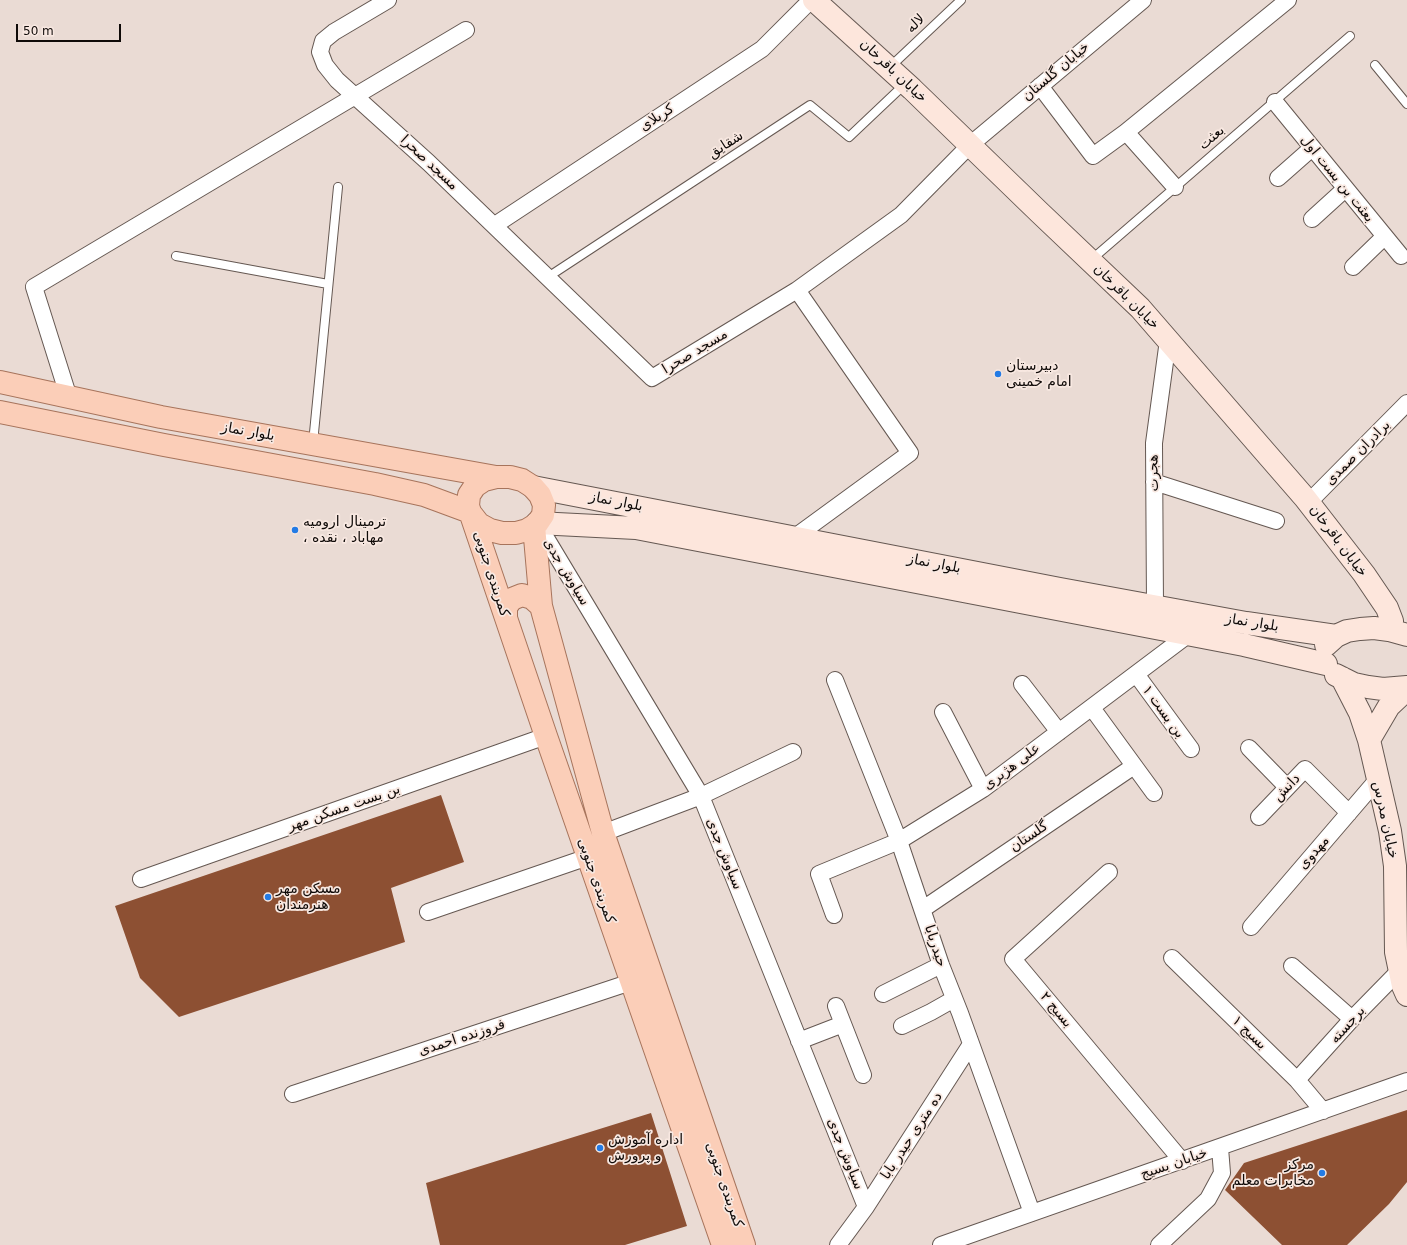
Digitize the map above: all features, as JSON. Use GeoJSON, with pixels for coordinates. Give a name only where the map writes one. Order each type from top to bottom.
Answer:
{"type":"FeatureCollection","features":[{"type":"Feature","properties":{"kind":"main road","name":"خیابان باقرخان"},"geometry":{"type":"LineString","coordinates":[[814,0],[906,83],[1140,308],[1308,502],[1364,574],[1387,608],[1398,633]]}},
{"type":"Feature","properties":{"kind":"main road","name":"بلوار نماز"},"geometry":{"type":"LineString","coordinates":[[0,382],[161,417],[496,477]]}},
{"type":"Feature","properties":{"kind":"main road","name":"بلوار نماز"},"geometry":{"type":"LineString","coordinates":[[0,412],[164,445],[415,492],[471,514]]}},
{"type":"Feature","properties":{"kind":"main road"},"geometry":{"type":"LineString","coordinates":[[415,492],[422,489],[428,481],[427,474],[420,463]]}},
{"type":"Feature","properties":{"kind":"main road"},"geometry":{"type":"LineString","coordinates":[[496,477],[510,477],[522,480],[533,487],[540,494],[544,505],[543,515],[527,530],[516,534],[490,530],[479,524],[471,514],[468,506],[469,495],[476,486],[484,480],[496,477]]}},
{"type":"Feature","properties":{"kind":"main road","name":"بلوار نماز"},"geometry":{"type":"LineString","coordinates":[[533,487],[1155,606],[1336,636]]}},
{"type":"Feature","properties":{"kind":"main road"},"geometry":{"type":"LineString","coordinates":[[592,498],[585,504],[583,511],[595,526]]}},
{"type":"Feature","properties":{"kind":"main road","name":"کمربندی جنوبی"},"geometry":{"type":"LineString","coordinates":[[471,514],[631,982],[705,1164],[744,1245]]}},
{"type":"Feature","properties":{"kind":"main road","name":"بلوار نماز"},"geometry":{"type":"LineString","coordinates":[[535,524],[636,528],[1189,634],[1326,664]]}},
{"type":"Feature","properties":{"kind":"main road","name":"کمربندی جنوبی"},"geometry":{"type":"LineString","coordinates":[[535,524],[541,606],[603,833],[705,1164],[723,1245]]}},
{"type":"Feature","properties":{"kind":"main road"},"geometry":{"type":"LineString","coordinates":[[506,617],[506,607],[512,599],[522,595],[532,598],[541,606]]}},
{"type":"Feature","properties":{"kind":"main road"},"geometry":{"type":"LineString","coordinates":[[1275,627],[1286,639],[1282,650],[1275,652]]}},
{"type":"Feature","properties":{"kind":"main road"},"geometry":{"type":"LineString","coordinates":[[1398,633],[1374,628],[1347,631],[1328,642],[1323,649],[1322,656],[1332,671],[1354,684],[1383,689],[1407,688]]}},
{"type":"Feature","properties":{"kind":"main road","name":"خیابان مدرس"},"geometry":{"type":"LineString","coordinates":[[1342,678],[1360,713],[1369,740],[1390,831],[1395,866],[1396,952],[1404,979]]}},
{"type":"Feature","properties":{"kind":"main road"},"geometry":{"type":"LineString","coordinates":[[1369,740],[1378,722],[1389,706],[1407,688]]}},
{"type":"Feature","properties":{"kind":"street","name":"مسجد صحرا"},"geometry":{"type":"LineString","coordinates":[[388,0],[334,32],[323,41],[320,52],[325,65],[337,80],[495,225],[652,378],[797,290]]}},
{"type":"Feature","properties":{"kind":"street","name":"کربلای"},"geometry":{"type":"LineString","coordinates":[[495,225],[762,49],[811,0]]}},
{"type":"Feature","properties":{"kind":"street","name":"خیابان گلستان"},"geometry":{"type":"LineString","coordinates":[[797,290],[902,215],[970,145],[1143,0]]}},
{"type":"Feature","properties":{"kind":"street"},"geometry":{"type":"LineString","coordinates":[[1040,86],[1093,156],[1126,132],[1288,0]]}},
{"type":"Feature","properties":{"kind":"street"},"geometry":{"type":"LineString","coordinates":[[69,398],[34,287],[466,30]]}},
{"type":"Feature","properties":{"kind":"street","name":"بعثت بن بست اول"},"geometry":{"type":"LineString","coordinates":[[1275,102],[1401,256]]}},
{"type":"Feature","properties":{"kind":"street"},"geometry":{"type":"LineString","coordinates":[[1126,132],[1175,187]]}},
{"type":"Feature","properties":{"kind":"street"},"geometry":{"type":"LineString","coordinates":[[1278,178],[1312,148]]}},
{"type":"Feature","properties":{"kind":"street"},"geometry":{"type":"LineString","coordinates":[[1312,219],[1345,189]]}},
{"type":"Feature","properties":{"kind":"street"},"geometry":{"type":"LineString","coordinates":[[1353,267],[1384,237]]}},
{"type":"Feature","properties":{"kind":"street"},"geometry":{"type":"LineString","coordinates":[[795,537],[910,453],[797,290]]}},
{"type":"Feature","properties":{"kind":"street","name":"هجرت"},"geometry":{"type":"LineString","coordinates":[[1155,606],[1154,443],[1168,340]]}},
{"type":"Feature","properties":{"kind":"street","name":"برادران صمدی"},"geometry":{"type":"LineString","coordinates":[[1308,502],[1407,403]]}},
{"type":"Feature","properties":{"kind":"street"},"geometry":{"type":"LineString","coordinates":[[1154,482],[1276,522]]}},
{"type":"Feature","properties":{"kind":"street","name":"سیاوش جدی"},"geometry":{"type":"LineString","coordinates":[[535,524],[701,796],[866,1207]]}},
{"type":"Feature","properties":{"kind":"street","name":"علی هژبری"},"geometry":{"type":"LineString","coordinates":[[834,915],[819,874],[899,841],[983,789],[1189,634]]}},
{"type":"Feature","properties":{"kind":"street","name":"بن بست ۱"},"geometry":{"type":"LineString","coordinates":[[1136,674],[1191,749]]}},
{"type":"Feature","properties":{"kind":"street","name":"حیدربابا"},"geometry":{"type":"LineString","coordinates":[[836,680],[899,841],[941,965],[1032,1213]]}},
{"type":"Feature","properties":{"kind":"street"},"geometry":{"type":"LineString","coordinates":[[1022,684],[1059,732]]}},
{"type":"Feature","properties":{"kind":"street"},"geometry":{"type":"LineString","coordinates":[[1092,708],[1154,793]]}},
{"type":"Feature","properties":{"kind":"street"},"geometry":{"type":"LineString","coordinates":[[943,712],[983,789]]}},
{"type":"Feature","properties":{"kind":"street","name":"بن بست مسکن مهر"},"geometry":{"type":"LineString","coordinates":[[142,879],[546,736]]}},
{"type":"Feature","properties":{"kind":"street"},"geometry":{"type":"LineString","coordinates":[[1249,748],[1287,787]]}},
{"type":"Feature","properties":{"kind":"street"},"geometry":{"type":"LineString","coordinates":[[603,833],[701,796],[793,752]]}},
{"type":"Feature","properties":{"kind":"street","name":"گلستان"},"geometry":{"type":"LineString","coordinates":[[923,909],[1134,766]]}},
{"type":"Feature","properties":{"kind":"street","name":"دانش"},"geometry":{"type":"LineString","coordinates":[[1259,817],[1305,769],[1349,813]]}},
{"type":"Feature","properties":{"kind":"street","name":"مهدوی"},"geometry":{"type":"LineString","coordinates":[[1251,927],[1377,780]]}},
{"type":"Feature","properties":{"kind":"street"},"geometry":{"type":"LineString","coordinates":[[428,912],[588,857]]}},
{"type":"Feature","properties":{"kind":"street","name":"بسیج ۲"},"geometry":{"type":"LineString","coordinates":[[1109,872],[1013,959],[1182,1161]]}},
{"type":"Feature","properties":{"kind":"street","name":"بسیج ۱"},"geometry":{"type":"LineString","coordinates":[[1172,958],[1297,1080],[1323,1111]]}},
{"type":"Feature","properties":{"kind":"street"},"geometry":{"type":"LineString","coordinates":[[883,994],[941,965]]}},
{"type":"Feature","properties":{"kind":"street"},"geometry":{"type":"LineString","coordinates":[[1292,966],[1352,1019]]}},
{"type":"Feature","properties":{"kind":"street","name":"برجسته"},"geometry":{"type":"LineString","coordinates":[[1297,1080],[1352,1019],[1404,979]]}},
{"type":"Feature","properties":{"kind":"street","name":"فروزنده احمدی"},"geometry":{"type":"LineString","coordinates":[[293,1094],[631,982]]}},
{"type":"Feature","properties":{"kind":"street"},"geometry":{"type":"LineString","coordinates":[[902,1026],[954,999]]}},
{"type":"Feature","properties":{"kind":"street"},"geometry":{"type":"LineString","coordinates":[[836,1006],[863,1075]]}},
{"type":"Feature","properties":{"kind":"street"},"geometry":{"type":"LineString","coordinates":[[799,1041],[843,1024]]}},
{"type":"Feature","properties":{"kind":"street","name":"ده متری حیدر بابا"},"geometry":{"type":"LineString","coordinates":[[838,1245],[866,1207],[971,1044]]}},
{"type":"Feature","properties":{"kind":"street","name":"خیابان بسیج"},"geometry":{"type":"LineString","coordinates":[[941,1245],[1407,1081]]}},
{"type":"Feature","properties":{"kind":"street"},"geometry":{"type":"LineString","coordinates":[[1159,1245],[1208,1199],[1222,1173],[1220,1148]]}},
{"type":"Feature","properties":{"kind":"lane","name":"لاله"},"geometry":{"type":"LineString","coordinates":[[889,68],[961,0]]}},
{"type":"Feature","properties":{"kind":"lane","name":"بعثت"},"geometry":{"type":"LineString","coordinates":[[1090,260],[1350,36]]}},
{"type":"Feature","properties":{"kind":"lane"},"geometry":{"type":"LineString","coordinates":[[1374,65],[1407,104]]}},
{"type":"Feature","properties":{"kind":"lane","name":"شقایق"},"geometry":{"type":"LineString","coordinates":[[548,276],[810,105],[849,137],[906,83]]}},
{"type":"Feature","properties":{"kind":"lane"},"geometry":{"type":"LineString","coordinates":[[313,444],[338,187]]}},
{"type":"Feature","properties":{"kind":"lane"},"geometry":{"type":"LineString","coordinates":[[176,256],[328,284]]}},
{"type":"Feature","properties":{"kind":"building","name":"مسکن مهر هنرمندان"},"geometry":{"type":"Polygon","coordinates":[[[441,795],[464,862],[391,888],[405,942],[179,1017],[140,978],[115,906],[441,795]]]}},
{"type":"Feature","properties":{"kind":"building","name":"مرکز مخابرات معلم"},"geometry":{"type":"Polygon","coordinates":[[[1407,1110],[1407,1182],[1389,1204],[1347,1245],[1282,1245],[1225,1190],[1244,1163],[1407,1110]]]}},
{"type":"Feature","properties":{"kind":"building","name":"اداره آموزش و پرورش"},"geometry":{"type":"Polygon","coordinates":[[[651,1113],[687,1226],[625,1245],[440,1245],[426,1183],[651,1113]]]}},
{"type":"Feature","properties":{"kind":"place","name":"دبیرستان امام خمینی"},"geometry":{"type":"Point","coordinates":[998,374]}},
{"type":"Feature","properties":{"kind":"place","name":"ترمینال ارومیه ، مهاباد ، نقده"},"geometry":{"type":"Point","coordinates":[295,530]}},
{"type":"Feature","properties":{"kind":"place","name":"مسکن مهر هنرمندان"},"geometry":{"type":"Point","coordinates":[268,897]}},
{"type":"Feature","properties":{"kind":"place","name":"اداره آموزش و پرورش"},"geometry":{"type":"Point","coordinates":[600,1148]}},
{"type":"Feature","properties":{"kind":"place","name":"مرکز مخابرات معلم"},"geometry":{"type":"Point","coordinates":[1322,1173]}}]}
